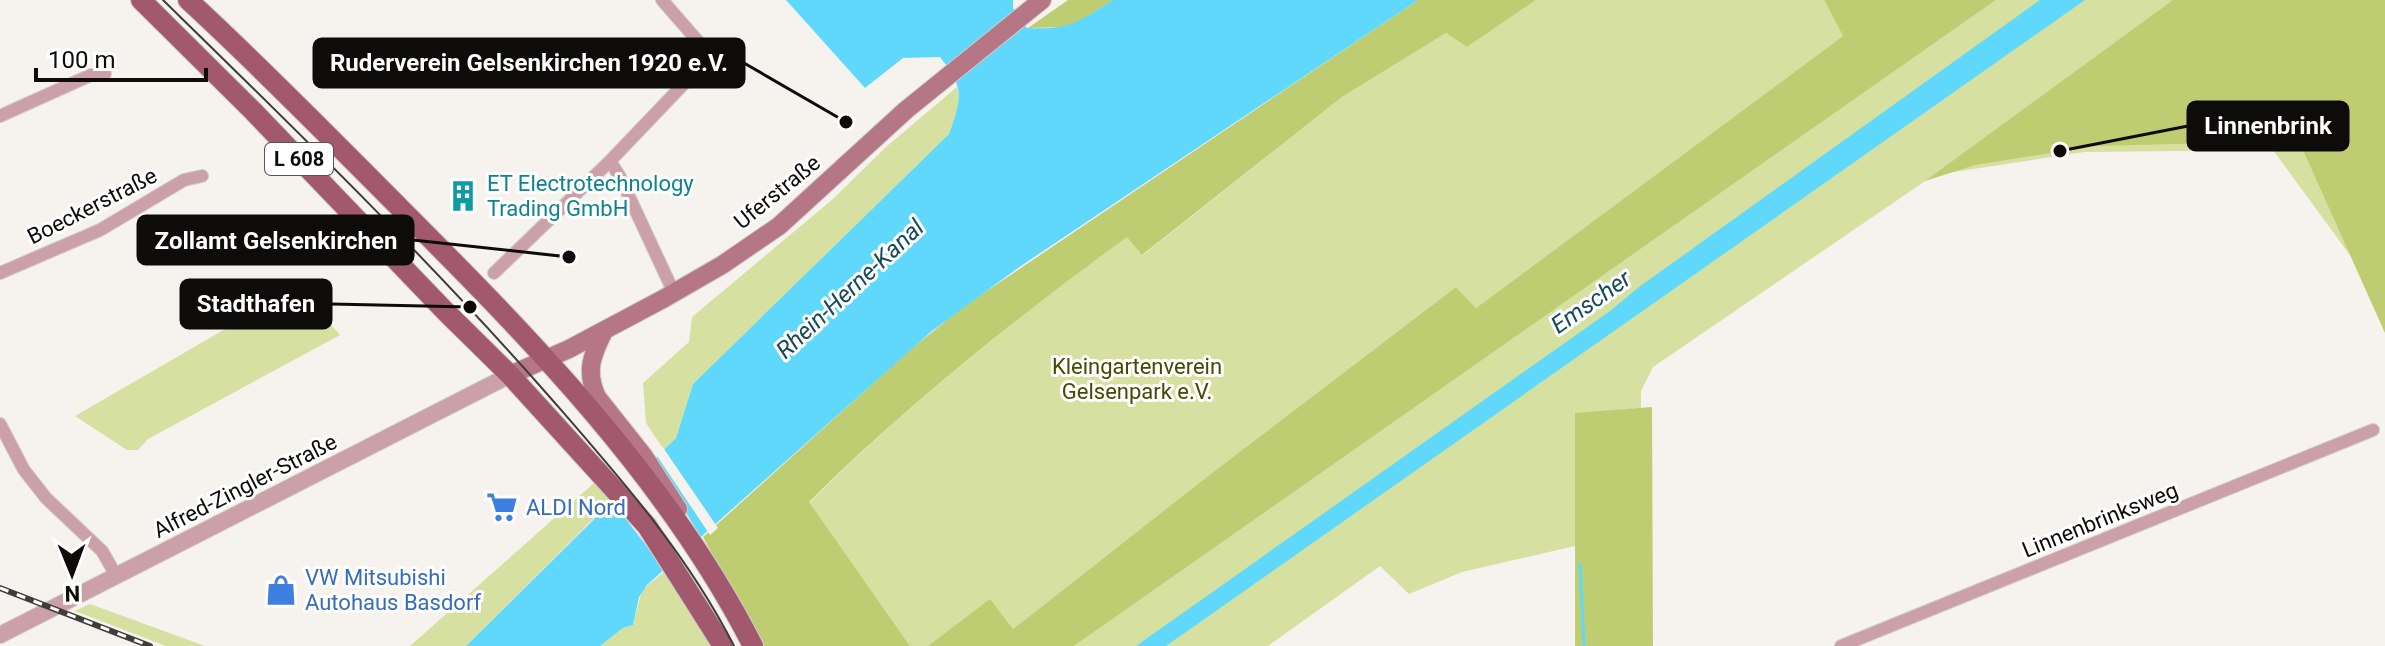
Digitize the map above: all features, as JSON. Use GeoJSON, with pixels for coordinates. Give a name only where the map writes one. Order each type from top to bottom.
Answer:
{"type":"FeatureCollection","features":[{"type":"Feature","properties":{"kind":"main road","name":"L 608"},"geometry":{"type":"LineString","coordinates":[[141,0],[510,375],[611,486],[647,526],[723,646]]}},
{"type":"Feature","properties":{"kind":"main road","name":"L 608"},"geometry":{"type":"LineString","coordinates":[[188,0],[451,259],[638,458],[699,550],[753,646]]}},
{"type":"Feature","properties":{"kind":"main road","name":"Uferstraße"},"geometry":{"type":"LineString","coordinates":[[510,375],[546,360],[674,293],[779,226],[943,79],[1036,4]]}},
{"type":"Feature","properties":{"kind":"main road"},"geometry":{"type":"LineString","coordinates":[[604,331],[595,350],[590,383],[638,458]]}},
{"type":"Feature","properties":{"kind":"street"},"geometry":{"type":"LineString","coordinates":[[494,273],[610,161],[699,68],[703,47],[662,0]]}},
{"type":"Feature","properties":{"kind":"street"},"geometry":{"type":"LineString","coordinates":[[0,116],[91,75],[105,74]]}},
{"type":"Feature","properties":{"kind":"street"},"geometry":{"type":"LineString","coordinates":[[610,161],[674,293]]}},
{"type":"Feature","properties":{"kind":"street","name":"Boeckerstraße"},"geometry":{"type":"LineString","coordinates":[[0,273],[100,230],[184,180],[202,176]]}},
{"type":"Feature","properties":{"kind":"street","name":"Alfred-Zingler-Straße"},"geometry":{"type":"LineString","coordinates":[[0,635],[510,375]]}},
{"type":"Feature","properties":{"kind":"street"},"geometry":{"type":"LineString","coordinates":[[0,424],[3,442],[24,470],[46,498],[102,551],[117,577]]}},
{"type":"Feature","properties":{"kind":"street","name":"Linnenbrinksweg"},"geometry":{"type":"LineString","coordinates":[[1841,646],[2373,430]]}},
{"type":"Feature","properties":{"kind":"green space"},"geometry":{"type":"Polygon","coordinates":[[[1068,0],[1113,0],[1071,27],[1028,28],[1068,0]]]}},
{"type":"Feature","properties":{"kind":"green space"},"geometry":{"type":"Polygon","coordinates":[[[1418,0],[1536,0],[1467,47],[1446,33],[1342,97],[1142,255],[1127,237],[963,364],[884,431],[809,502],[910,646],[761,646],[703,537],[910,350],[963,307],[1418,0]]]}},
{"type":"Feature","properties":{"kind":"green space","name":"Kleingartenverein Gelsenpark e.V."},"geometry":{"type":"Polygon","coordinates":[[[1536,0],[1824,0],[1843,36],[1476,308],[1456,287],[1013,629],[990,600],[928,646],[910,646],[809,503],[884,431],[963,364],[1128,236],[1143,255],[1342,97],[1446,33],[1467,47],[1536,0]]]}},
{"type":"Feature","properties":{"kind":"green space"},"geometry":{"type":"Polygon","coordinates":[[[1824,0],[1996,0],[1074,646],[928,646],[990,599],[1013,629],[1456,287],[1476,308],[1843,36],[1824,0]]]}},
{"type":"Feature","properties":{"kind":"green space"},"geometry":{"type":"Polygon","coordinates":[[[1996,0],[2385,0],[2385,303],[2273,150],[2084,152],[1934,175],[1653,367],[1641,391],[1641,408],[1575,414],[1575,546],[1462,572],[1409,594],[1380,566],[1268,646],[1074,646],[1996,0]]]}},
{"type":"Feature","properties":{"kind":"green space"},"geometry":{"type":"Polygon","coordinates":[[[2173,0],[2385,0],[2385,333],[2299,141],[2094,146],[1975,165],[1925,181],[2173,0]]]}},
{"type":"Feature","properties":{"kind":"green space"},"geometry":{"type":"Polygon","coordinates":[[[957,87],[960,102],[949,134],[693,384],[676,438],[664,450],[646,423],[643,383],[689,342],[692,317],[833,199],[886,147],[957,87]]]}},
{"type":"Feature","properties":{"kind":"green space"},"geometry":{"type":"Polygon","coordinates":[[[298,287],[340,335],[148,439],[138,450],[127,450],[75,416],[298,287]]]}},
{"type":"Feature","properties":{"kind":"green space"},"geometry":{"type":"Polygon","coordinates":[[[1652,407],[1653,646],[1575,646],[1575,413],[1652,407]]]}},
{"type":"Feature","properties":{"kind":"green space"},"geometry":{"type":"Polygon","coordinates":[[[594,483],[611,501],[466,646],[410,646],[594,483]]]}},
{"type":"Feature","properties":{"kind":"green space"},"geometry":{"type":"Polygon","coordinates":[[[664,572],[711,646],[600,646],[623,628],[633,625],[642,590],[664,572]]]}},
{"type":"Feature","properties":{"kind":"green space"},"geometry":{"type":"Polygon","coordinates":[[[90,604],[205,646],[166,646],[75,611],[90,604]]]}},
{"type":"Feature","properties":{"kind":"water","name":"Rhein-Herne-Kanal"},"geometry":{"type":"Polygon","coordinates":[[[786,0],[1013,0],[1013,8],[1027,28],[1054,28],[1073,23],[1113,0],[1418,0],[1018,268],[932,331],[647,585],[639,597],[633,625],[623,628],[600,646],[466,646],[676,438],[693,384],[949,134],[959,94],[954,77],[940,57],[903,58],[865,88],[786,0]]]}},
{"type":"Feature","properties":{"kind":"water"},"geometry":{"type":"Polygon","coordinates":[[[2040,0],[2085,0],[1166,646],[1136,646],[1610,311],[1639,287],[2040,0]]]}},
{"type":"Feature","properties":{"kind":"pier"},"geometry":{"type":"Polygon","coordinates":[[[662,446],[718,528],[710,535],[655,453],[662,446]]]}},
{"type":"Feature","properties":{"kind":"pier"},"geometry":{"type":"Polygon","coordinates":[[[652,457],[704,542],[668,574],[609,497],[652,457]]]}},
{"type":"Feature","properties":{"kind":"waterway"},"geometry":{"type":"LineString","coordinates":[[1580,564],[1584,646]]}},
{"type":"Feature","properties":{"kind":"tram line"},"geometry":{"type":"LineString","coordinates":[[163,0],[412,248],[555,403],[675,549],[734,646]]}},
{"type":"Feature","properties":{"kind":"railway"},"geometry":{"type":"LineString","coordinates":[[0,588],[150,646]]}},
{"type":"Feature","properties":{"kind":"place","name":"Ruderverein Gelsenkirchen 1920 e.V."},"geometry":{"type":"Point","coordinates":[846,122]}},
{"type":"Feature","properties":{"kind":"place","name":"Linnenbrink"},"geometry":{"type":"Point","coordinates":[2060,151]}},
{"type":"Feature","properties":{"kind":"place","name":"ET Electrotechnology Trading GmbH"},"geometry":{"type":"Point","coordinates":[463,196]}},
{"type":"Feature","properties":{"kind":"place","name":"Zollamt Gelsenkirchen"},"geometry":{"type":"Point","coordinates":[569,257]}},
{"type":"Feature","properties":{"kind":"place","name":"Stadthafen"},"geometry":{"type":"Point","coordinates":[470,307]}},
{"type":"Feature","properties":{"kind":"place","name":"ALDI Nord"},"geometry":{"type":"Point","coordinates":[502,507]}},
{"type":"Feature","properties":{"kind":"place","name":"VW Mitsubishi Autohaus Basdorf"},"geometry":{"type":"Point","coordinates":[281,590]}},
{"type":"Feature","properties":{"kind":"water label","name":"Emscher"},"geometry":{"type":"Point","coordinates":[1591,302]}}]}
